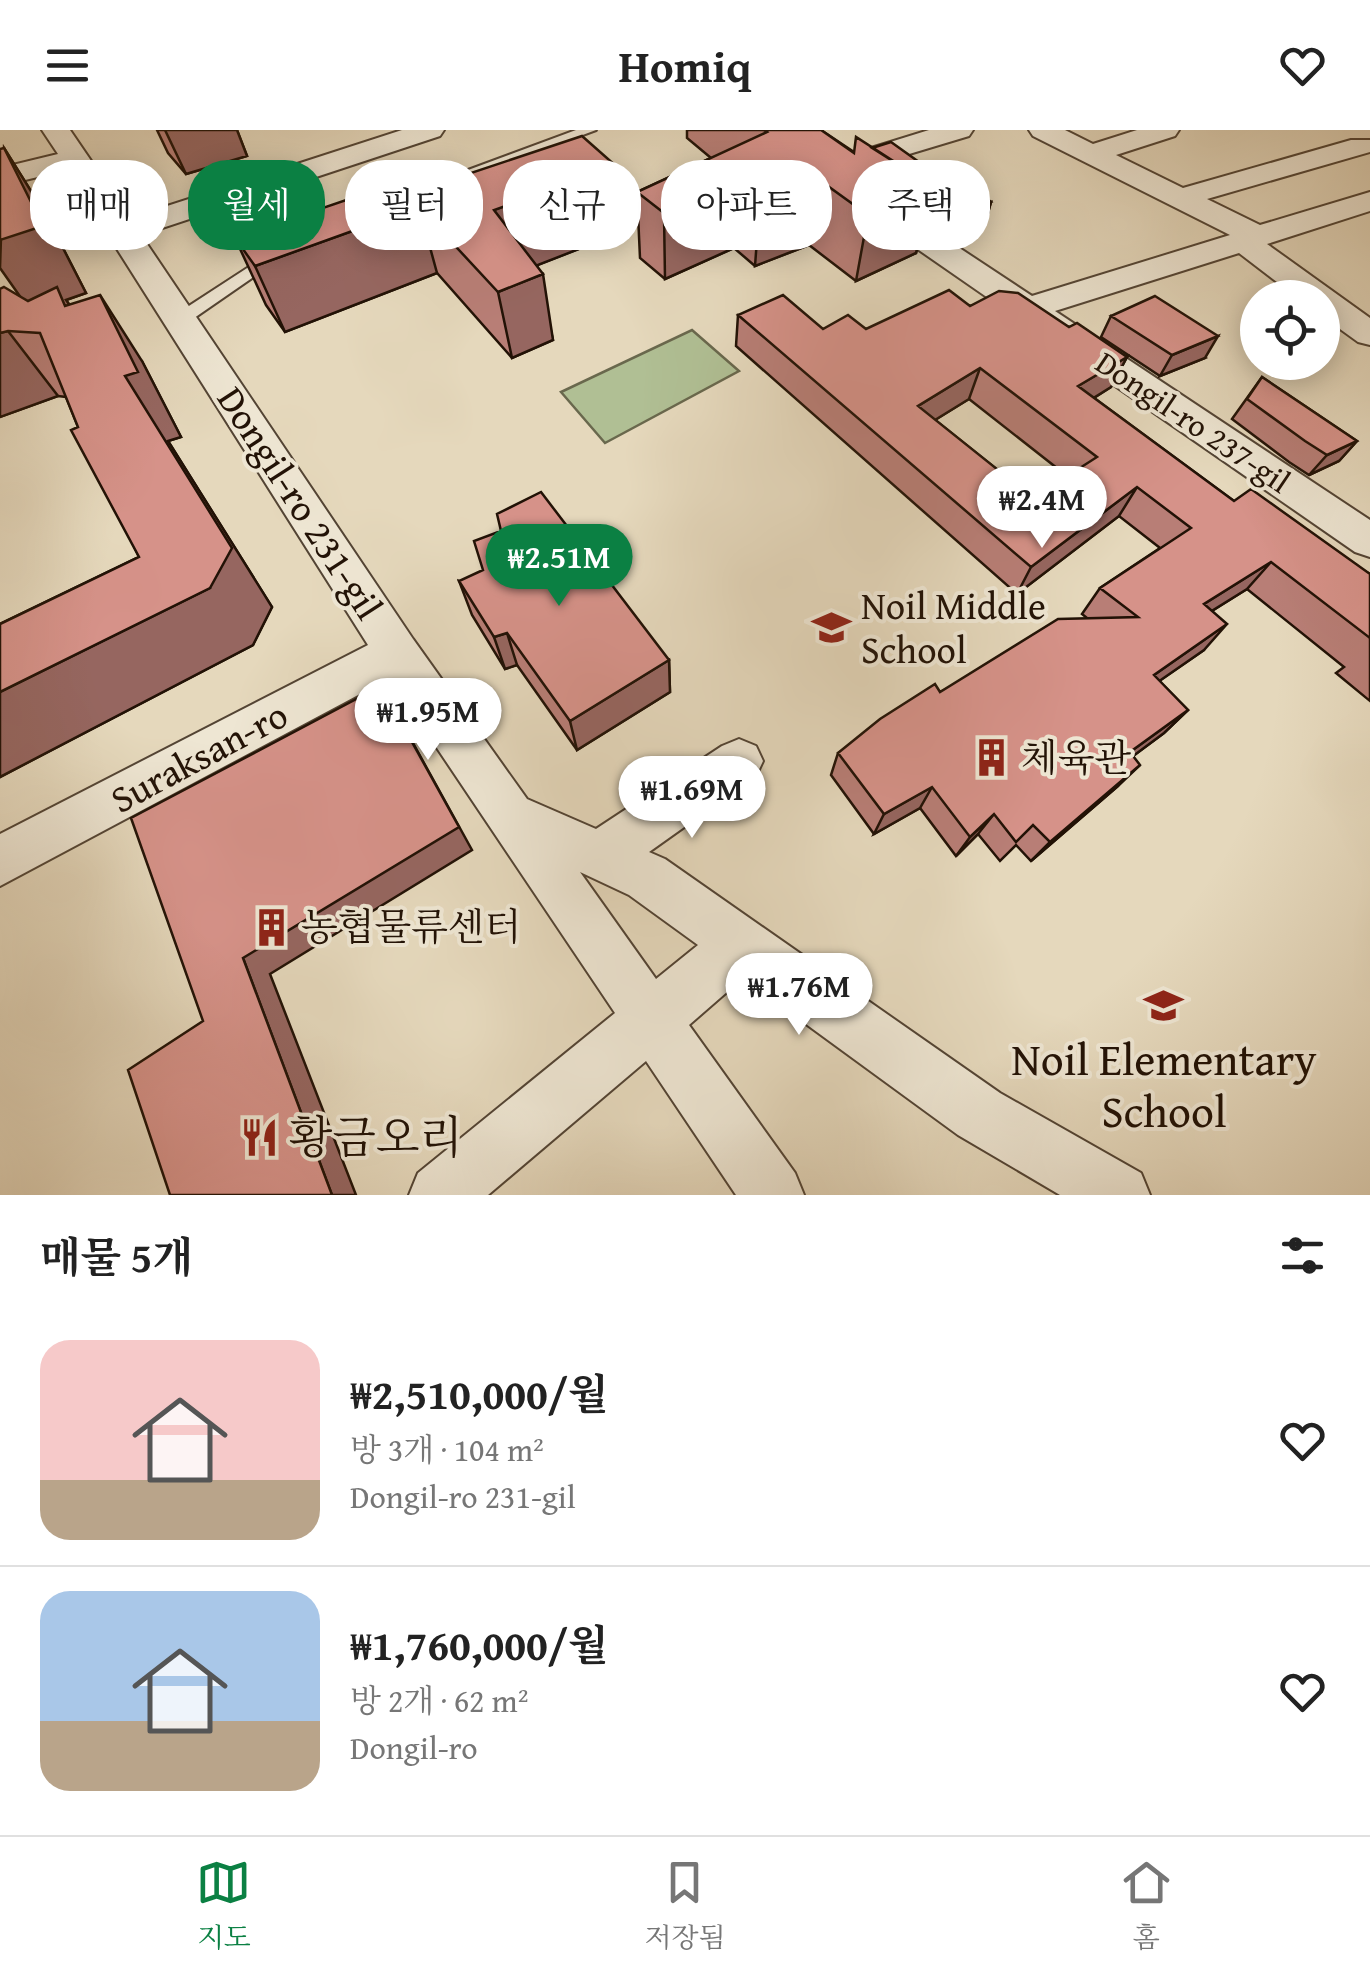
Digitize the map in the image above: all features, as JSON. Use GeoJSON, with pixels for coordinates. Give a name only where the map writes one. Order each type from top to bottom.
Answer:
{"type":"FeatureCollection","features":[{"type":"Feature","properties":{"kind":"street","name":"Dongil-ro 231-gil"},"geometry":{"type":"LineString","coordinates":[[56,130],[75,159]]}},
{"type":"Feature","properties":{"kind":"street"},"geometry":{"type":"LineString","coordinates":[[168,216],[430,130]]}},
{"type":"Feature","properties":{"kind":"street"},"geometry":{"type":"LineString","coordinates":[[796,150],[827,130]]}},
{"type":"Feature","properties":{"kind":"street"},"geometry":{"type":"LineString","coordinates":[[796,150],[960,130]]}},
{"type":"Feature","properties":{"kind":"street"},"geometry":{"type":"LineString","coordinates":[[1043,130],[1180,198],[1250,239],[1299,280]]}},
{"type":"Feature","properties":{"kind":"street"},"geometry":{"type":"LineString","coordinates":[[1090,154],[1164,130]]}},
{"type":"Feature","properties":{"kind":"street"},"geometry":{"type":"LineString","coordinates":[[1180,198],[1361,146]]}},
{"type":"Feature","properties":{"kind":"street","name":"Dongil-ro 237-gil"},"geometry":{"type":"LineString","coordinates":[[796,150],[1027,309],[1362,527]]}},
{"type":"Feature","properties":{"kind":"street"},"geometry":{"type":"LineString","coordinates":[[0,177],[75,159]]}},
{"type":"Feature","properties":{"kind":"street"},"geometry":{"type":"LineString","coordinates":[[1027,309],[1370,201]]}},
{"type":"Feature","properties":{"kind":"street","name":"Dongil-ro 231-gil"},"geometry":{"type":"LineString","coordinates":[[134,250],[397,652],[772,1195]]}},
{"type":"Feature","properties":{"kind":"street"},"geometry":{"type":"LineString","coordinates":[[1340,313],[1370,334]]}},
{"type":"Feature","properties":{"kind":"street","name":"Suraksan-ro"},"geometry":{"type":"LineString","coordinates":[[0,862],[397,652]]}},
{"type":"Feature","properties":{"kind":"street"},"geometry":{"type":"LineString","coordinates":[[600,856],[738,761]]}},
{"type":"Feature","properties":{"kind":"street"},"geometry":{"type":"LineString","coordinates":[[512,817],[646,877],[978,1114],[1119,1195]]}},
{"type":"Feature","properties":{"kind":"street"},"geometry":{"type":"LineString","coordinates":[[440,1195],[742,944]]}},
{"type":"Feature","properties":{"kind":"lane"},"geometry":{"type":"LineString","coordinates":[[483,168],[588,130]]}},
{"type":"Feature","properties":{"kind":"lane"},"geometry":{"type":"LineString","coordinates":[[178,321],[285,250]]}},
{"type":"Feature","properties":{"kind":"green space"},"geometry":{"type":"Polygon","coordinates":[[[692,330],[739,371],[605,443],[561,392],[692,330]]]}},
{"type":"Feature","properties":{"kind":"building"},"geometry":{"type":"Polygon","coordinates":[[[764,130],[821,130],[854,153],[856,137],[892,160],[852,160],[852,203],[832,189],[832,160],[706,160],[767,132],[764,130]]]}},
{"type":"Feature","properties":{"kind":"building"},"geometry":{"type":"Polygon","coordinates":[[[582,136],[609,160],[510,160],[582,136]]]}},
{"type":"Feature","properties":{"kind":"building"},"geometry":{"type":"Polygon","coordinates":[[[891,142],[916,160],[891,160],[872,148],[891,142]]]}},
{"type":"Feature","properties":{"kind":"building"},"geometry":{"type":"Polygon","coordinates":[[[4,148],[30,200],[30,230],[0,240],[0,149],[4,148]]]}},
{"type":"Feature","properties":{"kind":"building"},"geometry":{"type":"Polygon","coordinates":[[[503,162],[503,207],[494,210],[503,222],[503,250],[525,250],[543,274],[498,292],[459,250],[483,250],[483,169],[503,162]]]}},
{"type":"Feature","properties":{"kind":"building"},"geometry":{"type":"Polygon","coordinates":[[[661,181],[661,211],[641,195],[641,190],[661,181]]]}},
{"type":"Feature","properties":{"kind":"building"},"geometry":{"type":"Polygon","coordinates":[[[345,200],[345,234],[325,241],[325,207],[345,200]]]}},
{"type":"Feature","properties":{"kind":"building"},"geometry":{"type":"Polygon","coordinates":[[[244,250],[299,250],[255,266],[244,250]]]}},
{"type":"Feature","properties":{"kind":"building"},"geometry":{"type":"Polygon","coordinates":[[[4,287],[28,301],[57,287],[65,306],[100,295],[138,372],[125,376],[232,548],[210,588],[0,692],[0,624],[139,557],[71,430],[78,427],[40,333],[0,333],[0,289],[4,287]]]}},
{"type":"Feature","properties":{"kind":"building"},"geometry":{"type":"Polygon","coordinates":[[[949,290],[970,306],[999,291],[1018,293],[1069,327],[1077,323],[1127,357],[1078,386],[1234,501],[1251,489],[1370,574],[1370,638],[1271,562],[1204,604],[1227,624],[1154,675],[1188,710],[1130,752],[1140,765],[1050,842],[1033,825],[1016,842],[994,814],[970,837],[932,787],[884,814],[838,753],[880,719],[935,684],[940,692],[1058,619],[1138,617],[1100,588],[1191,528],[1137,487],[1031,567],[738,315],[783,295],[823,329],[848,315],[866,329],[949,290]],[[980,368],[918,406],[1033,498],[1097,457],[980,368]]]}},
{"type":"Feature","properties":{"kind":"building"},"geometry":{"type":"Polygon","coordinates":[[[1155,296],[1218,336],[1172,355],[1111,316],[1155,296]]]}},
{"type":"Feature","properties":{"kind":"building"},"geometry":{"type":"Polygon","coordinates":[[[1260,380],[1266,380],[1357,441],[1327,455],[1247,399],[1260,380]]]}},
{"type":"Feature","properties":{"kind":"building"},"geometry":{"type":"Polygon","coordinates":[[[541,492],[669,660],[570,721],[507,633],[494,637],[459,581],[483,570],[474,541],[501,531],[497,514],[541,492]]]}},
{"type":"Feature","properties":{"kind":"building"},"geometry":{"type":"Polygon","coordinates":[[[381,686],[459,827],[243,958],[332,1195],[170,1195],[128,1070],[203,1021],[131,818],[381,686]]]}},
{"type":"Feature","properties":{"kind":"place","name":"Noil Middle School"},"geometry":{"type":"Point","coordinates":[831,628]}},
{"type":"Feature","properties":{"kind":"place","name":"체육관"},"geometry":{"type":"Point","coordinates":[991,758]}},
{"type":"Feature","properties":{"kind":"place","name":"농협물류센터"},"geometry":{"type":"Point","coordinates":[271,927]}},
{"type":"Feature","properties":{"kind":"place","name":"Noil Elementary School"},"geometry":{"type":"Point","coordinates":[1164,1006]}},
{"type":"Feature","properties":{"kind":"place","name":"황금오리"},"geometry":{"type":"Point","coordinates":[259,1137]}}]}
